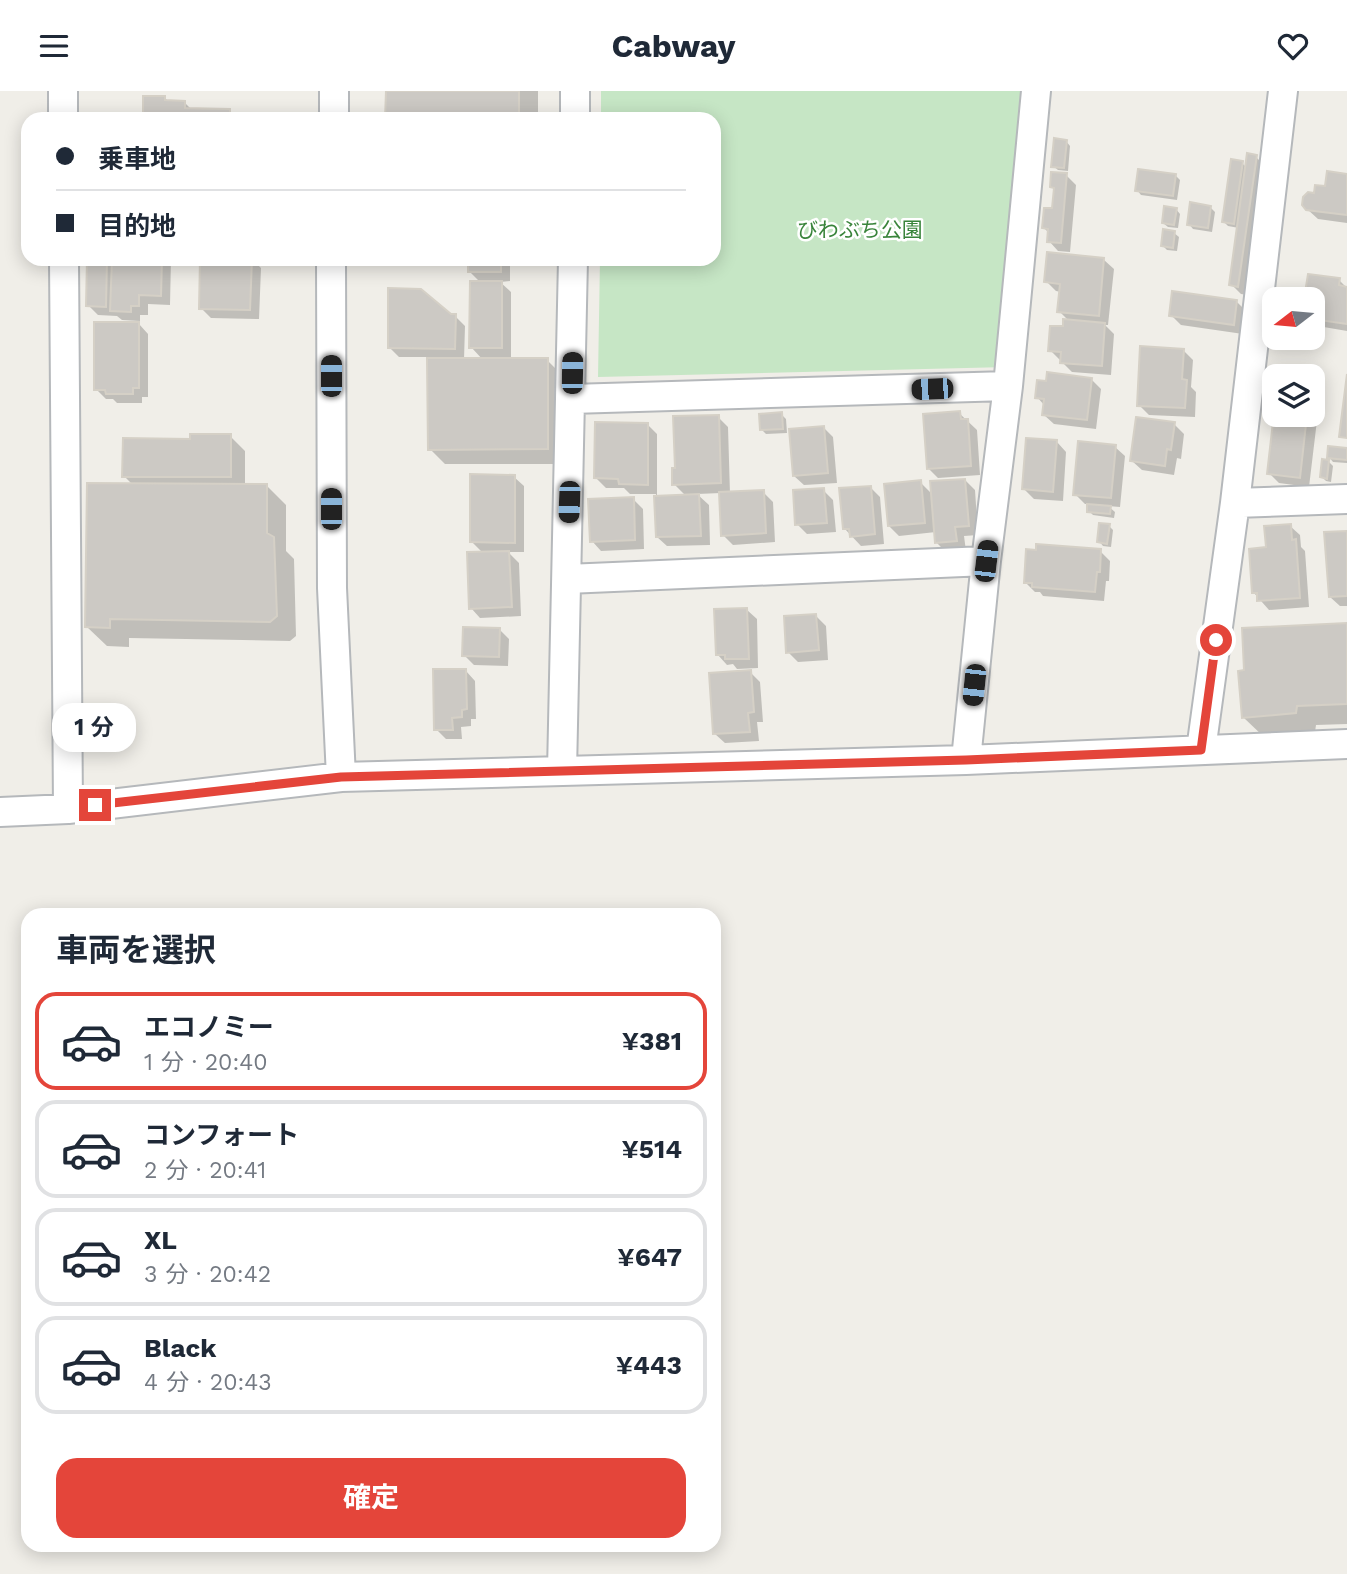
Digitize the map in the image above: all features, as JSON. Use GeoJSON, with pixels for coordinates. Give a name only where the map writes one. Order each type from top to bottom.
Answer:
{"type":"FeatureCollection","features":[{"type":"Feature","properties":{"kind":"street"},"geometry":{"type":"LineString","coordinates":[[63,91],[63,112]]}},
{"type":"Feature","properties":{"kind":"street"},"geometry":{"type":"LineString","coordinates":[[334,91],[334,112]]}},
{"type":"Feature","properties":{"kind":"street"},"geometry":{"type":"LineString","coordinates":[[575,91],[575,112]]}},
{"type":"Feature","properties":{"kind":"street"},"geometry":{"type":"LineString","coordinates":[[966,760],[986,561],[1008,386],[1037,91]]}},
{"type":"Feature","properties":{"kind":"street"},"geometry":{"type":"LineString","coordinates":[[1201,750],[1235,503],[1283,91]]}},
{"type":"Feature","properties":{"kind":"street"},"geometry":{"type":"LineString","coordinates":[[64,266],[68,809]]}},
{"type":"Feature","properties":{"kind":"street"},"geometry":{"type":"LineString","coordinates":[[331,266],[332,588],[341,777]]}},
{"type":"Feature","properties":{"kind":"street"},"geometry":{"type":"LineString","coordinates":[[562,771],[573,266]]}},
{"type":"Feature","properties":{"kind":"street"},"geometry":{"type":"LineString","coordinates":[[571,399],[1008,386]]}},
{"type":"Feature","properties":{"kind":"street"},"geometry":{"type":"LineString","coordinates":[[1235,503],[1347,499]]}},
{"type":"Feature","properties":{"kind":"street"},"geometry":{"type":"LineString","coordinates":[[567,579],[986,561]]}},
{"type":"Feature","properties":{"kind":"street"},"geometry":{"type":"LineString","coordinates":[[0,812],[68,809],[341,777],[966,760],[1347,744]]}},
{"type":"Feature","properties":{"kind":"green space","name":"びわぶち公園"},"geometry":{"type":"Polygon","coordinates":[[[601,91],[1033,91],[1007,367],[598,377],[600,266],[721,266],[721,112],[601,112],[601,91]]]}},
{"type":"Feature","properties":{"kind":"building"},"geometry":{"type":"Polygon","coordinates":[[[386,91],[519,91],[519,112],[385,112],[386,91]]]}},
{"type":"Feature","properties":{"kind":"building"},"geometry":{"type":"Polygon","coordinates":[[[143,96],[165,96],[165,100],[185,101],[185,108],[230,109],[230,112],[143,112],[143,96]]]}},
{"type":"Feature","properties":{"kind":"building"},"geometry":{"type":"Polygon","coordinates":[[[1054,138],[1067,140],[1064,168],[1051,167],[1054,138]]]}},
{"type":"Feature","properties":{"kind":"building"},"geometry":{"type":"Polygon","coordinates":[[[1247,153],[1257,155],[1238,287],[1229,285],[1247,153]]]}},
{"type":"Feature","properties":{"kind":"building"},"geometry":{"type":"Polygon","coordinates":[[[1231,159],[1243,161],[1234,224],[1222,222],[1231,159]]]}},
{"type":"Feature","properties":{"kind":"building"},"geometry":{"type":"Polygon","coordinates":[[[1138,169],[1176,174],[1173,196],[1135,191],[1138,169]]]}},
{"type":"Feature","properties":{"kind":"building"},"geometry":{"type":"Polygon","coordinates":[[[1327,171],[1347,174],[1347,215],[1306,210],[1302,205],[1303,197],[1308,192],[1314,193],[1315,185],[1325,186],[1327,171]]]}},
{"type":"Feature","properties":{"kind":"building"},"geometry":{"type":"Polygon","coordinates":[[[1051,172],[1067,173],[1061,243],[1047,242],[1048,229],[1042,228],[1044,208],[1052,208],[1054,188],[1050,187],[1051,172]]]}},
{"type":"Feature","properties":{"kind":"building"},"geometry":{"type":"Polygon","coordinates":[[[1190,202],[1211,206],[1208,228],[1187,225],[1190,202]]]}},
{"type":"Feature","properties":{"kind":"building"},"geometry":{"type":"Polygon","coordinates":[[[1164,206],[1177,208],[1174,225],[1162,223],[1164,206]]]}},
{"type":"Feature","properties":{"kind":"building"},"geometry":{"type":"Polygon","coordinates":[[[1163,229],[1175,231],[1173,248],[1161,246],[1163,229]]]}},
{"type":"Feature","properties":{"kind":"building"},"geometry":{"type":"Polygon","coordinates":[[[1047,252],[1104,258],[1099,316],[1057,312],[1060,284],[1044,282],[1047,252]]]}},
{"type":"Feature","properties":{"kind":"building"},"geometry":{"type":"Polygon","coordinates":[[[87,266],[107,266],[106,307],[86,306],[87,266]]]}},
{"type":"Feature","properties":{"kind":"building"},"geometry":{"type":"Polygon","coordinates":[[[112,266],[162,266],[161,296],[139,295],[139,306],[131,306],[131,312],[110,311],[112,266]]]}},
{"type":"Feature","properties":{"kind":"building"},"geometry":{"type":"Polygon","coordinates":[[[200,266],[252,266],[250,310],[199,309],[200,266]]]}},
{"type":"Feature","properties":{"kind":"building"},"geometry":{"type":"Polygon","coordinates":[[[468,266],[501,266],[501,272],[468,272],[468,266]]]}},
{"type":"Feature","properties":{"kind":"building"},"geometry":{"type":"Polygon","coordinates":[[[1308,274],[1340,278],[1339,285],[1347,287],[1347,324],[1325,321],[1325,287],[1306,287],[1308,274]]]}},
{"type":"Feature","properties":{"kind":"building"},"geometry":{"type":"Polygon","coordinates":[[[470,281],[502,281],[502,348],[469,348],[470,281]]]}},
{"type":"Feature","properties":{"kind":"building"},"geometry":{"type":"Polygon","coordinates":[[[388,288],[421,289],[451,314],[456,314],[455,349],[388,348],[388,288]]]}},
{"type":"Feature","properties":{"kind":"building"},"geometry":{"type":"Polygon","coordinates":[[[1172,291],[1237,300],[1234,325],[1169,316],[1172,291]]]}},
{"type":"Feature","properties":{"kind":"building"},"geometry":{"type":"Polygon","coordinates":[[[1063,319],[1105,323],[1102,366],[1060,363],[1061,352],[1048,351],[1050,326],[1063,326],[1063,319]]]}},
{"type":"Feature","properties":{"kind":"building"},"geometry":{"type":"Polygon","coordinates":[[[94,322],[139,322],[139,388],[133,388],[133,394],[106,394],[105,390],[94,390],[94,322]]]}},
{"type":"Feature","properties":{"kind":"building"},"geometry":{"type":"Polygon","coordinates":[[[1140,346],[1184,349],[1182,379],[1187,380],[1185,408],[1137,406],[1140,346]]]}},
{"type":"Feature","properties":{"kind":"building"},"geometry":{"type":"Polygon","coordinates":[[[427,358],[548,358],[548,449],[428,450],[427,358]]]}},
{"type":"Feature","properties":{"kind":"building"},"geometry":{"type":"Polygon","coordinates":[[[1047,372],[1092,378],[1087,420],[1042,415],[1044,399],[1035,398],[1037,380],[1046,381],[1047,372]]]}},
{"type":"Feature","properties":{"kind":"building"},"geometry":{"type":"Polygon","coordinates":[[[1347,374],[1347,438],[1339,437],[1347,374]]]}},
{"type":"Feature","properties":{"kind":"building"},"geometry":{"type":"Polygon","coordinates":[[[960,411],[961,419],[968,419],[971,466],[927,469],[923,414],[960,411]]]}},
{"type":"Feature","properties":{"kind":"building"},"geometry":{"type":"Polygon","coordinates":[[[782,412],[783,429],[760,430],[759,414],[782,412]]]}},
{"type":"Feature","properties":{"kind":"building"},"geometry":{"type":"Polygon","coordinates":[[[719,415],[721,483],[672,485],[672,468],[675,468],[673,416],[719,415]]]}},
{"type":"Feature","properties":{"kind":"building"},"geometry":{"type":"Polygon","coordinates":[[[1136,417],[1175,422],[1171,450],[1167,449],[1165,466],[1130,461],[1136,417]]]}},
{"type":"Feature","properties":{"kind":"building"},"geometry":{"type":"Polygon","coordinates":[[[595,422],[648,423],[648,485],[619,484],[618,479],[594,478],[595,422]]]}},
{"type":"Feature","properties":{"kind":"building"},"geometry":{"type":"Polygon","coordinates":[[[824,426],[828,473],[793,476],[789,429],[824,426]]]}},
{"type":"Feature","properties":{"kind":"building"},"geometry":{"type":"Polygon","coordinates":[[[1272,427],[1306,427],[1300,478],[1267,474],[1272,427]]]}},
{"type":"Feature","properties":{"kind":"building"},"geometry":{"type":"Polygon","coordinates":[[[190,434],[231,434],[231,477],[122,477],[123,438],[190,439],[190,434]]]}},
{"type":"Feature","properties":{"kind":"building"},"geometry":{"type":"Polygon","coordinates":[[[1026,438],[1057,440],[1053,492],[1022,489],[1026,438]]]}},
{"type":"Feature","properties":{"kind":"building"},"geometry":{"type":"Polygon","coordinates":[[[1078,441],[1116,445],[1111,498],[1073,495],[1078,441]]]}},
{"type":"Feature","properties":{"kind":"building"},"geometry":{"type":"Polygon","coordinates":[[[1328,446],[1347,448],[1347,460],[1327,458],[1328,446]]]}},
{"type":"Feature","properties":{"kind":"building"},"geometry":{"type":"Polygon","coordinates":[[[1322,459],[1329,460],[1327,479],[1320,477],[1322,459]]]}},
{"type":"Feature","properties":{"kind":"building"},"geometry":{"type":"Polygon","coordinates":[[[470,474],[515,475],[515,543],[470,542],[470,474]]]}},
{"type":"Feature","properties":{"kind":"building"},"geometry":{"type":"Polygon","coordinates":[[[965,479],[969,526],[955,527],[957,541],[935,543],[930,481],[965,479]]]}},
{"type":"Feature","properties":{"kind":"building"},"geometry":{"type":"Polygon","coordinates":[[[921,480],[925,523],[888,526],[884,484],[921,480]]]}},
{"type":"Feature","properties":{"kind":"building"},"geometry":{"type":"Polygon","coordinates":[[[87,483],[267,484],[267,533],[274,537],[277,616],[270,622],[110,619],[110,628],[85,627],[87,483]]]}},
{"type":"Feature","properties":{"kind":"building"},"geometry":{"type":"Polygon","coordinates":[[[871,486],[875,534],[850,537],[849,529],[843,529],[839,488],[871,486]]]}},
{"type":"Feature","properties":{"kind":"building"},"geometry":{"type":"Polygon","coordinates":[[[824,488],[827,523],[795,525],[793,490],[824,488]]]}},
{"type":"Feature","properties":{"kind":"building"},"geometry":{"type":"Polygon","coordinates":[[[764,490],[766,533],[721,536],[719,492],[764,490]]]}},
{"type":"Feature","properties":{"kind":"building"},"geometry":{"type":"Polygon","coordinates":[[[699,494],[701,536],[656,537],[654,496],[699,494]]]}},
{"type":"Feature","properties":{"kind":"building"},"geometry":{"type":"Polygon","coordinates":[[[634,497],[635,540],[590,542],[588,499],[634,497]]]}},
{"type":"Feature","properties":{"kind":"building"},"geometry":{"type":"Polygon","coordinates":[[[1087,504],[1111,506],[1110,514],[1087,512],[1087,504]]]}},
{"type":"Feature","properties":{"kind":"building"},"geometry":{"type":"Polygon","coordinates":[[[1099,523],[1110,524],[1107,544],[1097,542],[1099,523]]]}},
{"type":"Feature","properties":{"kind":"building"},"geometry":{"type":"Polygon","coordinates":[[[1291,524],[1292,540],[1296,539],[1300,598],[1257,601],[1257,593],[1252,593],[1249,549],[1266,547],[1264,526],[1291,524]]]}},
{"type":"Feature","properties":{"kind":"building"},"geometry":{"type":"Polygon","coordinates":[[[1347,531],[1347,596],[1329,597],[1324,532],[1347,531]]]}},
{"type":"Feature","properties":{"kind":"building"},"geometry":{"type":"Polygon","coordinates":[[[1036,544],[1101,549],[1100,572],[1097,572],[1095,592],[1032,587],[1032,583],[1024,583],[1026,549],[1036,550],[1036,544]]]}},
{"type":"Feature","properties":{"kind":"building"},"geometry":{"type":"Polygon","coordinates":[[[509,551],[512,607],[469,609],[467,552],[509,551]]]}},
{"type":"Feature","properties":{"kind":"building"},"geometry":{"type":"Polygon","coordinates":[[[747,608],[749,659],[725,659],[725,655],[716,655],[714,609],[747,608]]]}},
{"type":"Feature","properties":{"kind":"building"},"geometry":{"type":"Polygon","coordinates":[[[816,614],[819,650],[786,653],[784,616],[816,614]]]}},
{"type":"Feature","properties":{"kind":"building"},"geometry":{"type":"Polygon","coordinates":[[[1347,623],[1347,704],[1297,706],[1296,713],[1242,718],[1238,671],[1244,670],[1242,628],[1347,623]]]}},
{"type":"Feature","properties":{"kind":"building"},"geometry":{"type":"Polygon","coordinates":[[[463,627],[500,628],[499,657],[462,656],[463,627]]]}},
{"type":"Feature","properties":{"kind":"building"},"geometry":{"type":"Polygon","coordinates":[[[433,669],[466,669],[467,709],[462,710],[462,717],[452,718],[453,730],[434,730],[433,669]]]}},
{"type":"Feature","properties":{"kind":"building"},"geometry":{"type":"Polygon","coordinates":[[[751,670],[754,712],[748,713],[750,732],[713,734],[709,673],[751,670]]]}},
{"type":"Feature","properties":{"kind":"route"},"geometry":{"type":"LineString","coordinates":[[95,805],[341,777],[966,760],[1201,750],[1216,640]]}}]}
